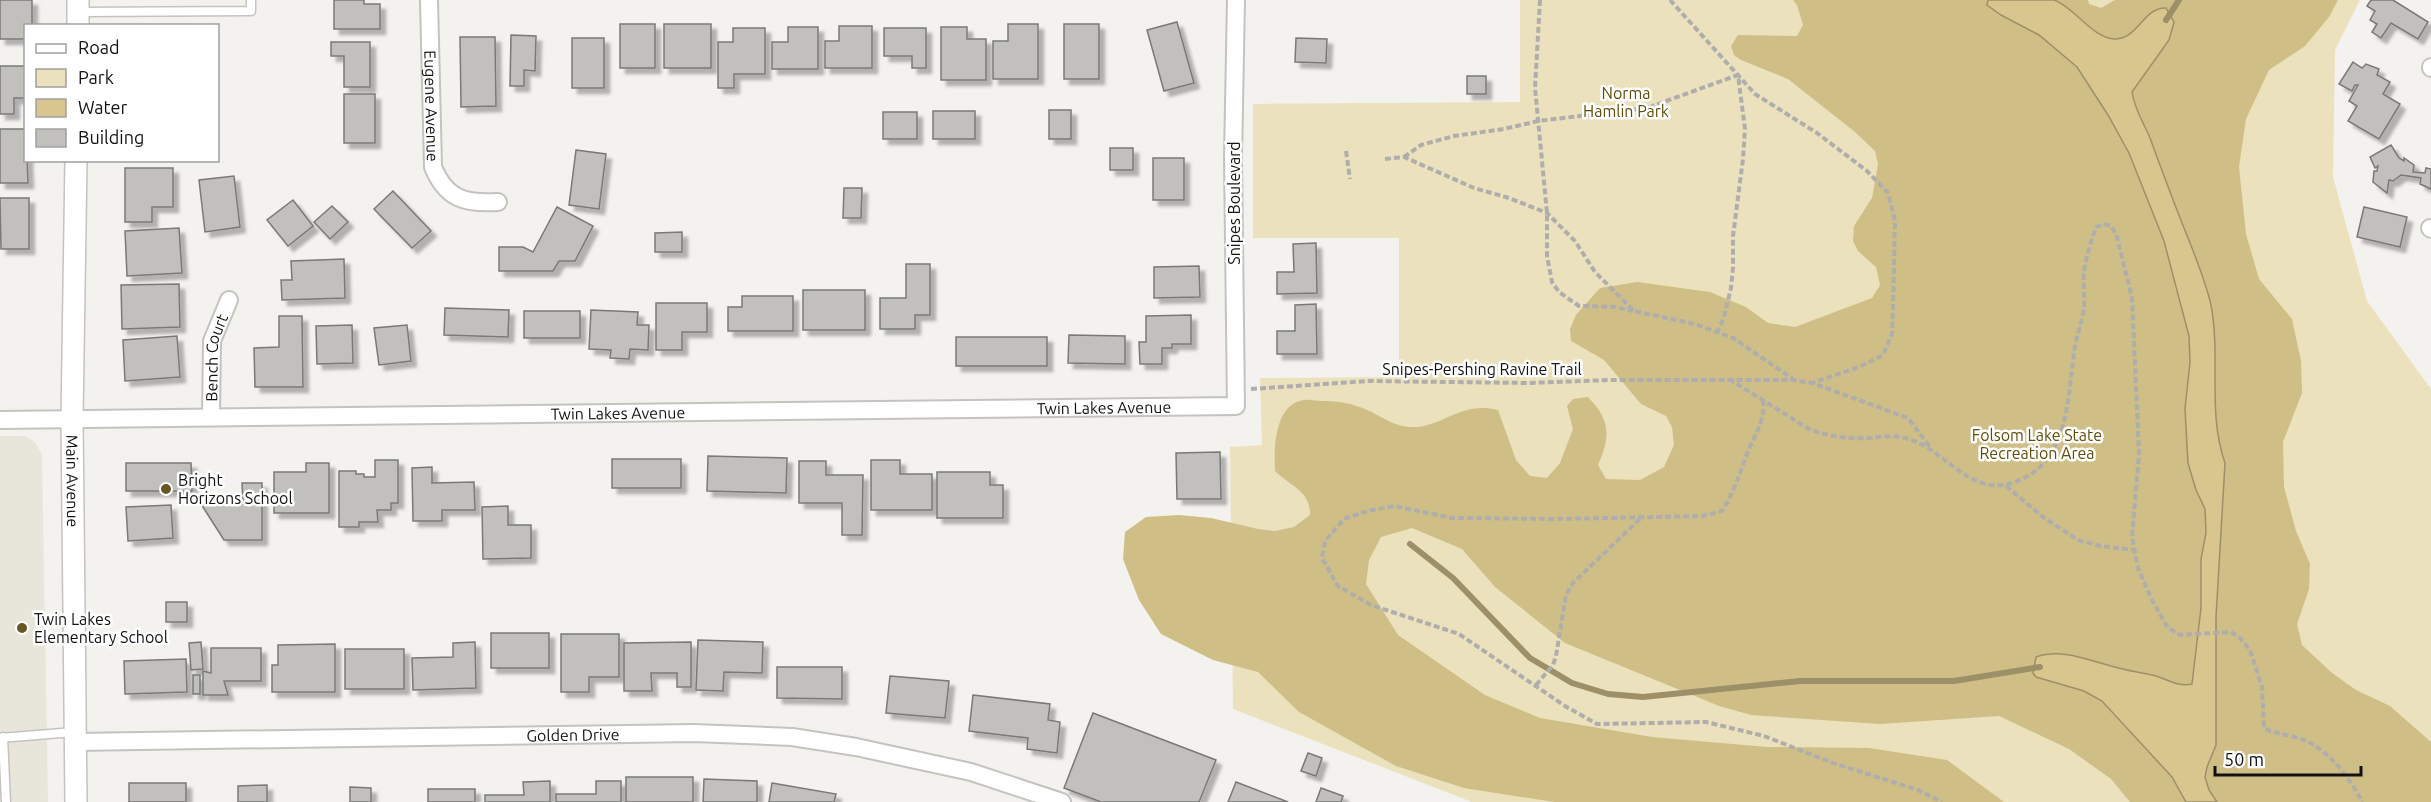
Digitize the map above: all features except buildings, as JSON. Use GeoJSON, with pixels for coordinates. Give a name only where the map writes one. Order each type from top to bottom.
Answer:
{"type":"FeatureCollection","features":[{"type":"Feature","properties":{"kind":"street","name":"Eugene Avenue"},"geometry":{"type":"LineString","coordinates":[[429,0],[433,167],[447,192],[459,198],[483,203],[498,202]]}},
{"type":"Feature","properties":{"kind":"street","name":"Snipes Boulevard"},"geometry":{"type":"LineString","coordinates":[[1236,0],[1233,158],[1236,398]]}},
{"type":"Feature","properties":{"kind":"street","name":"Main Avenue"},"geometry":{"type":"LineString","coordinates":[[76,162],[72,418],[76,802]]}},
{"type":"Feature","properties":{"kind":"street","name":"Bench Court"},"geometry":{"type":"LineString","coordinates":[[211,417],[212,340],[229,300]]}},
{"type":"Feature","properties":{"kind":"street","name":"Twin Lakes Avenue"},"geometry":{"type":"LineString","coordinates":[[0,420],[1236,398]]}},
{"type":"Feature","properties":{"kind":"street","name":"Golden Drive"},"geometry":{"type":"LineString","coordinates":[[75,737],[694,733],[792,736],[914,758],[994,779],[1062,802]]}},
{"type":"Feature","properties":{"kind":"lane"},"geometry":{"type":"LineString","coordinates":[[78,12],[251,11],[251,0]]}},
{"type":"Feature","properties":{"kind":"lane"},"geometry":{"type":"LineString","coordinates":[[6,802],[1,738],[75,737]]}},
{"type":"Feature","properties":{"kind":"path"},"geometry":{"type":"LineString","coordinates":[[1540,0],[1535,88],[1547,213],[1549,269],[1552,282],[1559,292],[1579,306],[1616,307],[1686,321],[1733,338],[1793,380]]}},
{"type":"Feature","properties":{"kind":"path"},"geometry":{"type":"LineString","coordinates":[[1670,0],[1755,94],[1817,133],[1867,171],[1888,193],[1895,221],[1892,334],[1883,355],[1859,367],[1812,383]]}},
{"type":"Feature","properties":{"kind":"path"},"geometry":{"type":"LineString","coordinates":[[1404,157],[1421,145],[1454,136],[1504,129],[1538,121],[1647,108],[1738,75]]}},
{"type":"Feature","properties":{"kind":"path"},"geometry":{"type":"LineString","coordinates":[[1717,333],[1724,317],[1731,288],[1733,236],[1743,159],[1745,129],[1738,75]]}},
{"type":"Feature","properties":{"kind":"path"},"geometry":{"type":"LineString","coordinates":[[1346,151],[1350,179]]}},
{"type":"Feature","properties":{"kind":"path"},"geometry":{"type":"LineString","coordinates":[[1385,159],[1396,156],[1404,157],[1474,188],[1509,198],[1547,213],[1575,241],[1595,272],[1634,311]]}},
{"type":"Feature","properties":{"kind":"path"},"geometry":{"type":"LineString","coordinates":[[2135,550],[2100,546],[2078,540],[2043,518],[2005,486],[2029,477],[2046,462],[2060,436],[2071,386],[2074,351],[2084,308],[2084,271],[2096,227],[2104,224],[2111,226],[2116,234],[2132,297],[2139,454],[2132,537],[2135,550],[2138,568],[2152,600],[2168,628],[2180,635],[2231,632],[2240,637],[2256,662],[2262,687],[2264,728],[2313,744],[2332,760],[2362,802]]}},
{"type":"Feature","properties":{"kind":"path","name":"Snipes-Pershing Ravine Trail"},"geometry":{"type":"LineString","coordinates":[[1729,379],[1809,429],[1822,434],[1849,439],[1898,436],[1930,447]]}},
{"type":"Feature","properties":{"kind":"path","name":"Snipes-Pershing Ravine Trail"},"geometry":{"type":"LineString","coordinates":[[1236,398],[1368,381],[1528,383],[1793,380],[1812,383],[1908,418],[1930,447],[1965,475],[1988,484],[2005,486]]}},
{"type":"Feature","properties":{"kind":"path"},"geometry":{"type":"LineString","coordinates":[[1763,399],[1765,408],[1756,434],[1735,488],[1722,511],[1702,516],[1557,519],[1452,518],[1394,506],[1367,511],[1344,519],[1325,541],[1322,558],[1338,586],[1371,605],[1459,634],[1565,706],[1597,724],[1706,722],[1764,736],[1833,763],[1918,790],[1942,802]]}},
{"type":"Feature","properties":{"kind":"path"},"geometry":{"type":"LineString","coordinates":[[1536,685],[1553,665],[1556,656],[1566,595],[1573,584],[1642,517]]}},
{"type":"Feature","properties":{"kind":"shaded area","name":"Twin Lakes Elementary School"},"geometry":{"type":"Polygon","coordinates":[[[0,436],[25,436],[35,442],[42,455],[48,802],[0,802],[0,436]]]}},
{"type":"Feature","properties":{"kind":"green space","name":"Folsom Lake State Recreation Area"},"geometry":{"type":"Polygon","coordinates":[[[1520,0],[2360,0],[2335,50],[2333,177],[2367,301],[2431,389],[2431,802],[1472,802],[1233,709],[1230,447],[1262,445],[1260,378],[1399,377],[1399,238],[1253,238],[1253,104],[1520,102],[1520,0]]]}},
{"type":"Feature","properties":{"kind":"green space","name":"Folsom Lake State Recreation Area"},"geometry":{"type":"Polygon","coordinates":[[[1793,0],[2088,0],[2089,4],[2101,8],[2115,0],[2338,0],[2329,17],[2305,46],[2269,70],[2246,119],[2239,167],[2246,234],[2259,279],[2292,319],[2301,361],[2302,393],[2283,442],[2284,487],[2296,531],[2310,564],[2309,589],[2297,624],[2302,645],[2332,673],[2356,690],[2390,706],[2431,742],[2431,802],[2130,802],[2111,779],[2069,749],[1999,716],[1880,724],[1751,715],[1719,706],[1565,643],[1495,587],[1462,549],[1412,528],[1381,537],[1369,560],[1366,584],[1398,635],[1485,695],[1540,718],[1652,737],[1767,747],[1869,748],[1947,760],[2004,802],[1554,802],[1464,788],[1396,766],[1299,712],[1258,672],[1213,660],[1161,634],[1139,600],[1123,559],[1125,532],[1146,517],[1179,515],[1211,518],[1275,531],[1294,527],[1310,515],[1307,500],[1303,494],[1275,471],[1276,440],[1281,418],[1294,403],[1308,400],[1345,403],[1409,427],[1431,424],[1473,409],[1498,410],[1516,460],[1530,476],[1547,478],[1560,463],[1573,429],[1567,406],[1573,399],[1588,397],[1601,413],[1606,428],[1605,445],[1598,465],[1606,479],[1640,480],[1664,467],[1674,445],[1672,427],[1666,416],[1641,404],[1604,360],[1571,341],[1570,329],[1576,315],[1600,288],[1637,282],[1710,292],[1746,307],[1768,323],[1795,327],[1872,298],[1880,285],[1876,267],[1858,251],[1853,241],[1854,226],[1872,198],[1878,164],[1875,151],[1855,132],[1788,79],[1741,60],[1734,55],[1731,46],[1738,35],[1797,36],[1803,25],[1797,5],[1793,0]]]}},
{"type":"Feature","properties":{"kind":"water"},"geometry":{"type":"Polygon","coordinates":[[[1988,0],[2054,0],[2069,9],[2092,29],[2108,38],[2125,37],[2158,9],[2166,8],[2174,22],[2169,40],[2132,92],[2202,276],[2211,305],[2214,325],[2215,405],[2225,463],[2216,617],[2216,745],[2205,777],[2209,790],[2217,802],[2186,802],[2172,777],[2102,701],[2084,691],[2036,677],[2033,673],[2036,657],[2058,654],[2080,657],[2152,675],[2178,684],[2192,684],[2201,608],[2201,559],[2206,533],[2205,509],[2196,490],[2188,463],[2185,409],[2190,362],[2189,336],[2164,241],[2129,153],[2077,67],[2039,35],[1987,5],[1988,0]]]}},
{"type":"Feature","properties":{"kind":"waterway"},"geometry":{"type":"LineString","coordinates":[[2166,20],[2179,0]]}},
{"type":"Feature","properties":{"kind":"waterway"},"geometry":{"type":"LineString","coordinates":[[1410,544],[1453,578],[1530,658],[1572,683],[1608,694],[1643,697],[1800,681],[1954,681],[2040,667]]}},
{"type":"Feature","properties":{"kind":"place","name":"Bright Horizons School"},"geometry":{"type":"Point","coordinates":[166,489]}},
{"type":"Feature","properties":{"kind":"place","name":"Twin Lakes Elementary School"},"geometry":{"type":"Point","coordinates":[22,628]}},
{"type":"Feature","properties":{"kind":"park label","name":"Norma Hamlin Park"},"geometry":{"type":"Point","coordinates":[1626,102]}}]}
